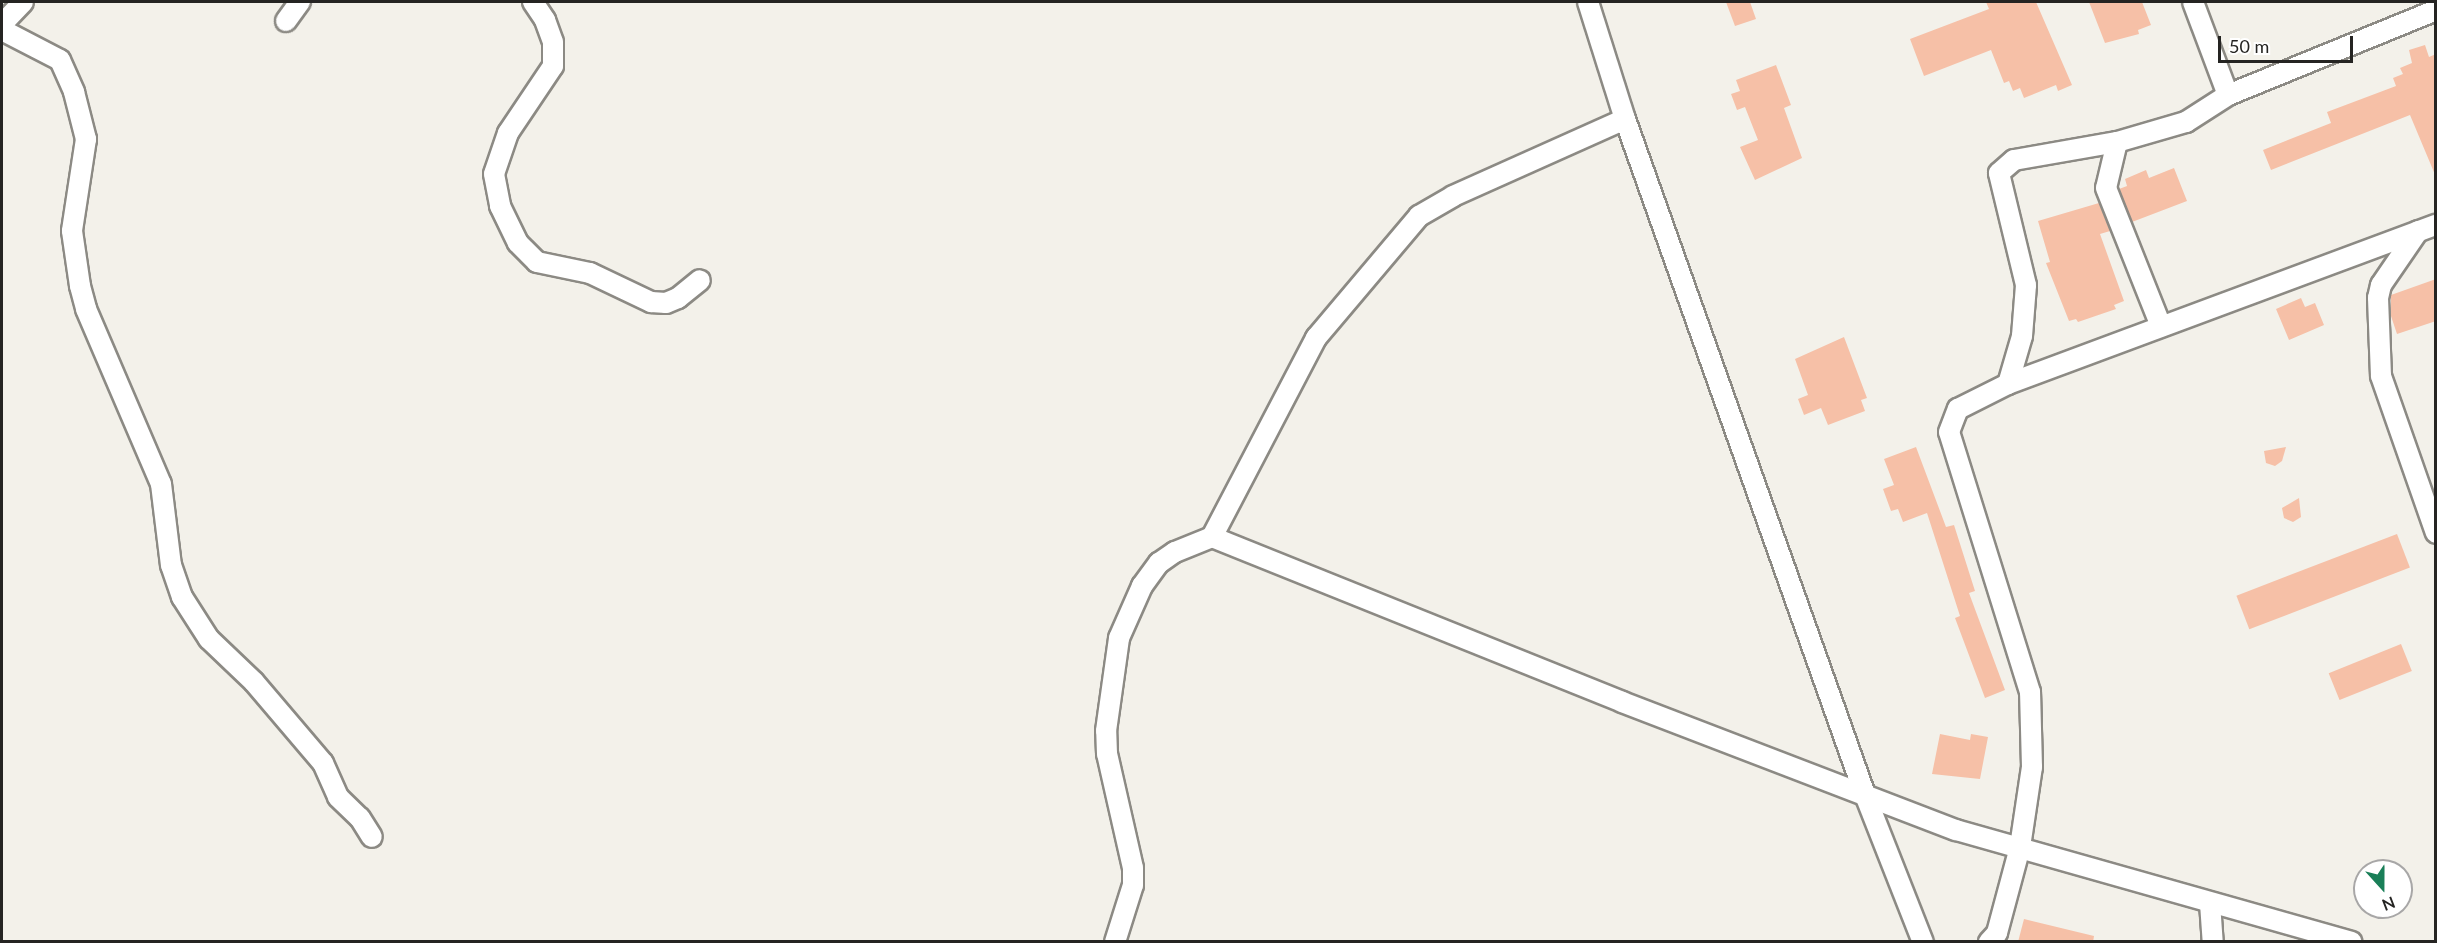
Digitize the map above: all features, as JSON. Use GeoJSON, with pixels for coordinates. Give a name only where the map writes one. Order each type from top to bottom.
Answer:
{"type":"FeatureCollection","features":[{"type":"Feature","properties":{"kind":"street"},"geometry":{"type":"LineString","coordinates":[[2,24],[23,2]]}},
{"type":"Feature","properties":{"kind":"street"},"geometry":{"type":"LineString","coordinates":[[286,21],[300,2]]}},
{"type":"Feature","properties":{"kind":"street"},"geometry":{"type":"LineString","coordinates":[[533,2],[545,20],[553,42],[553,66],[508,133],[494,174],[500,206],[518,243],[537,262],[590,273],[651,302],[666,303],[678,298],[700,280]]}},
{"type":"Feature","properties":{"kind":"street"},"geometry":{"type":"LineString","coordinates":[[1588,2],[1625,119],[1865,795],[1923,942]]}},
{"type":"Feature","properties":{"kind":"street"},"geometry":{"type":"LineString","coordinates":[[2193,2],[2228,94]]}},
{"type":"Feature","properties":{"kind":"street"},"geometry":{"type":"LineString","coordinates":[[2008,384],[2022,336],[2026,285],[1999,173],[2014,160],[2117,142],[2186,122],[2228,94],[2436,10]]}},
{"type":"Feature","properties":{"kind":"street"},"geometry":{"type":"LineString","coordinates":[[2,30],[60,60],[74,92],[86,139],[72,231],[80,286],[86,309],[161,484],[168,554],[182,597],[209,639],[254,681],[323,763],[338,797],[360,818],[372,837]]}},
{"type":"Feature","properties":{"kind":"street"},"geometry":{"type":"LineString","coordinates":[[1115,942],[1133,885],[1128,836],[1107,754],[1106,731],[1119,638],[1142,586],[1159,563],[1212,537],[1316,338],[1419,216],[1453,196],[1625,119]]}},
{"type":"Feature","properties":{"kind":"street"},"geometry":{"type":"LineString","coordinates":[[2117,142],[2106,188],[2161,326]]}},
{"type":"Feature","properties":{"kind":"street"},"geometry":{"type":"LineString","coordinates":[[1989,942],[1997,933],[2020,847],[2032,767],[2030,692],[1949,432],[1958,410],[2008,384],[2427,228]]}},
{"type":"Feature","properties":{"kind":"street"},"geometry":{"type":"LineString","coordinates":[[2427,228],[2381,285],[2378,298],[2381,376],[2436,533]]}},
{"type":"Feature","properties":{"kind":"street"},"geometry":{"type":"LineString","coordinates":[[1212,537],[1956,830],[2350,942]]}},
{"type":"Feature","properties":{"kind":"street"},"geometry":{"type":"LineString","coordinates":[[2210,903],[2213,942]]}},
{"type":"Feature","properties":{"kind":"building"},"geometry":{"type":"Polygon","coordinates":[[[1726,2],[1750,2],[1756,19],[1735,26],[1726,2]]]}},
{"type":"Feature","properties":{"kind":"building"},"geometry":{"type":"Polygon","coordinates":[[[1986,2],[2036,2],[2072,85],[2058,91],[2056,85],[2024,98],[2020,88],[2013,91],[2009,81],[2004,83],[1991,50],[1924,76],[1910,39],[1989,9],[1986,2]]]}},
{"type":"Feature","properties":{"kind":"building"},"geometry":{"type":"Polygon","coordinates":[[[2089,2],[2142,2],[2151,25],[2138,30],[2139,34],[2105,43],[2089,2]]]}},
{"type":"Feature","properties":{"kind":"building"},"geometry":{"type":"Polygon","coordinates":[[[2425,45],[2429,57],[2436,54],[2436,177],[2410,115],[2271,170],[2263,150],[2331,123],[2327,112],[2396,86],[2393,78],[2403,74],[2400,68],[2412,63],[2409,50],[2425,45]]]}},
{"type":"Feature","properties":{"kind":"building"},"geometry":{"type":"Polygon","coordinates":[[[1776,65],[1791,105],[1784,108],[1802,158],[1755,180],[1740,147],[1758,140],[1745,107],[1737,110],[1731,94],[1740,91],[1736,80],[1776,65]]]}},
{"type":"Feature","properties":{"kind":"building"},"geometry":{"type":"Polygon","coordinates":[[[2174,168],[2187,201],[2132,222],[2119,189],[2127,186],[2125,179],[2146,170],[2149,178],[2174,168]]]}},
{"type":"Feature","properties":{"kind":"building"},"geometry":{"type":"Polygon","coordinates":[[[2099,203],[2110,231],[2100,234],[2124,301],[2114,305],[2116,309],[2078,322],[2076,319],[2069,321],[2046,263],[2050,262],[2038,221],[2099,203]]]}},
{"type":"Feature","properties":{"kind":"building"},"geometry":{"type":"Polygon","coordinates":[[[2436,279],[2436,321],[2397,334],[2391,316],[2391,295],[2436,279]]]}},
{"type":"Feature","properties":{"kind":"building"},"geometry":{"type":"Polygon","coordinates":[[[2301,298],[2305,307],[2315,303],[2324,325],[2289,340],[2276,309],[2301,298]]]}},
{"type":"Feature","properties":{"kind":"building"},"geometry":{"type":"Polygon","coordinates":[[[1844,337],[1867,398],[1861,400],[1865,411],[1828,425],[1821,408],[1804,415],[1798,399],[1808,395],[1795,359],[1844,337]]]}},
{"type":"Feature","properties":{"kind":"building"},"geometry":{"type":"Polygon","coordinates":[[[1916,447],[1946,527],[1954,525],[1975,591],[1969,593],[2005,690],[1985,698],[1955,618],[1960,616],[1927,513],[1903,522],[1898,509],[1891,511],[1883,489],[1894,485],[1884,459],[1916,447]]]}},
{"type":"Feature","properties":{"kind":"building"},"geometry":{"type":"Polygon","coordinates":[[[2286,447],[2282,461],[2275,466],[2266,463],[2264,451],[2286,447]]]}},
{"type":"Feature","properties":{"kind":"building"},"geometry":{"type":"Polygon","coordinates":[[[2299,498],[2301,517],[2293,522],[2284,518],[2282,508],[2299,498]]]}},
{"type":"Feature","properties":{"kind":"building"},"geometry":{"type":"Polygon","coordinates":[[[2397,534],[2410,568],[2249,629],[2236,596],[2397,534]]]}},
{"type":"Feature","properties":{"kind":"building"},"geometry":{"type":"Polygon","coordinates":[[[2401,644],[2412,671],[2340,700],[2329,673],[2401,644]]]}},
{"type":"Feature","properties":{"kind":"building"},"geometry":{"type":"Polygon","coordinates":[[[1940,734],[1970,740],[1971,734],[1988,737],[1980,779],[1932,774],[1940,734]]]}},
{"type":"Feature","properties":{"kind":"building"},"geometry":{"type":"Polygon","coordinates":[[[2024,919],[2094,936],[2093,942],[2018,942],[2024,919]]]}}]}
